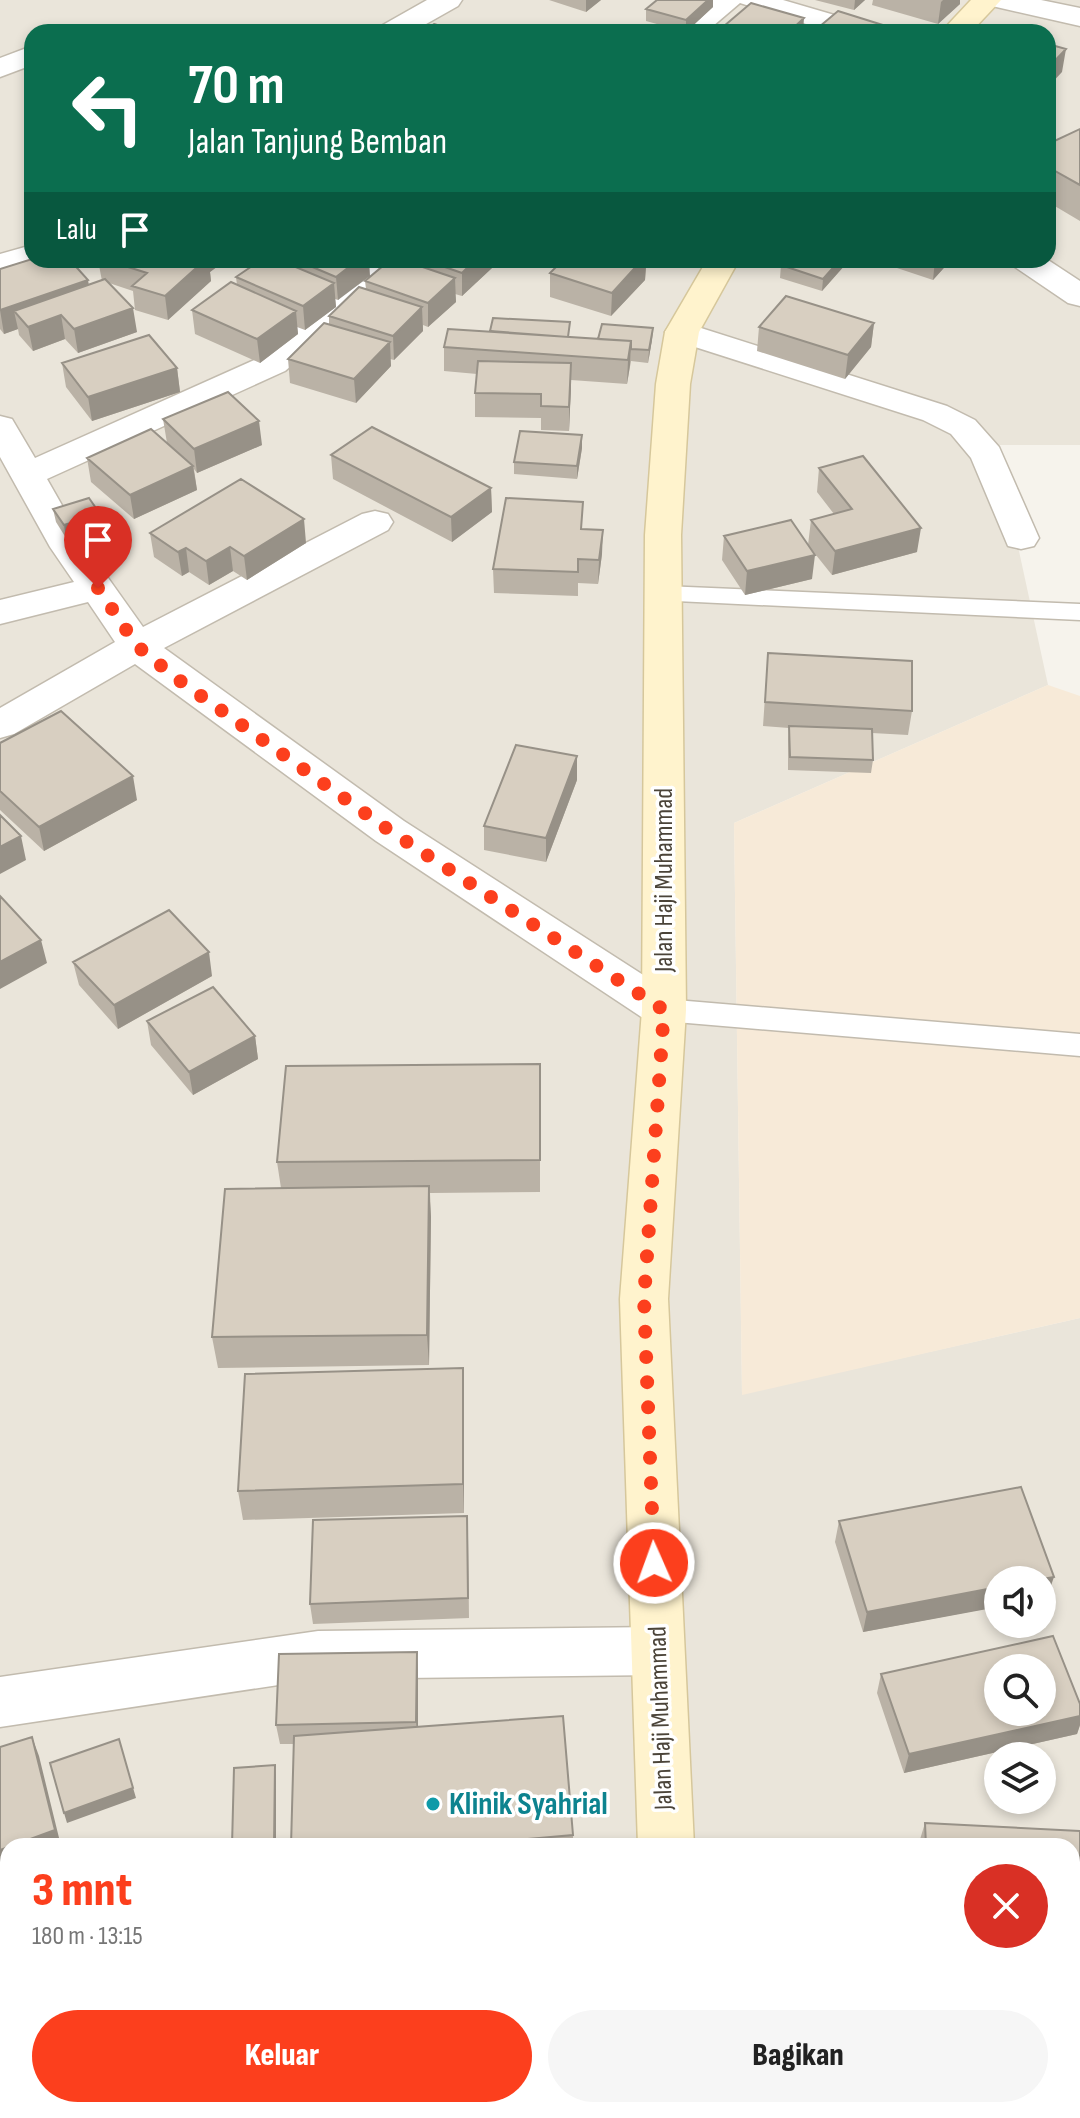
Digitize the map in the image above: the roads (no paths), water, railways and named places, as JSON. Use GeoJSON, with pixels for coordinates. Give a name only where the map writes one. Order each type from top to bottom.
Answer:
{"type":"FeatureCollection","features":[{"type":"Feature","properties":{"kind":"street"},"geometry":{"type":"LineString","coordinates":[[405,24],[448,0]]}},
{"type":"Feature","properties":{"kind":"street"},"geometry":{"type":"LineString","coordinates":[[699,24],[728,0]]}},
{"type":"Feature","properties":{"kind":"street"},"geometry":{"type":"LineString","coordinates":[[752,0],[834,24]]}},
{"type":"Feature","properties":{"kind":"street"},"geometry":{"type":"LineString","coordinates":[[963,24],[987,0]]}},
{"type":"Feature","properties":{"kind":"street"},"geometry":{"type":"LineString","coordinates":[[1002,0],[1080,17]]}},
{"type":"Feature","properties":{"kind":"street"},"geometry":{"type":"LineString","coordinates":[[0,68],[24,58]]}},
{"type":"Feature","properties":{"kind":"street"},"geometry":{"type":"LineString","coordinates":[[0,264],[24,257]]}},
{"type":"Feature","properties":{"kind":"street"},"geometry":{"type":"LineString","coordinates":[[27,475],[273,364],[389,268]]}},
{"type":"Feature","properties":{"kind":"street","name":"Jalan Haji Muhammad"},"geometry":{"type":"LineString","coordinates":[[666,1838],[644,1299],[664,1010],[667,455],[673,384],[682,332],[718,268]]}},
{"type":"Feature","properties":{"kind":"street"},"geometry":{"type":"LineString","coordinates":[[1038,268],[1080,296]]}},
{"type":"Feature","properties":{"kind":"street"},"geometry":{"type":"LineString","coordinates":[[682,332],[935,413],[963,427],[987,455],[1021,538]]}},
{"type":"Feature","properties":{"kind":"street"},"geometry":{"type":"LineString","coordinates":[[0,426],[68,547],[137,646],[176,678],[390,831],[664,1010]]}},
{"type":"Feature","properties":{"kind":"street"},"geometry":{"type":"LineString","coordinates":[[0,725],[137,646],[375,522]]}},
{"type":"Feature","properties":{"kind":"street"},"geometry":{"type":"LineString","coordinates":[[0,612],[98,588]]}},
{"type":"Feature","properties":{"kind":"street"},"geometry":{"type":"LineString","coordinates":[[0,1702],[318,1655],[658,1651]]}},
{"type":"Feature","properties":{"kind":"lane"},"geometry":{"type":"LineString","coordinates":[[664,594],[1080,612]]}},
{"type":"Feature","properties":{"kind":"lane"},"geometry":{"type":"LineString","coordinates":[[664,1010],[1080,1045]]}},
{"type":"Feature","properties":{"kind":"place","name":"Klinik Syahrial"},"geometry":{"type":"Point","coordinates":[433,1804]}}]}
